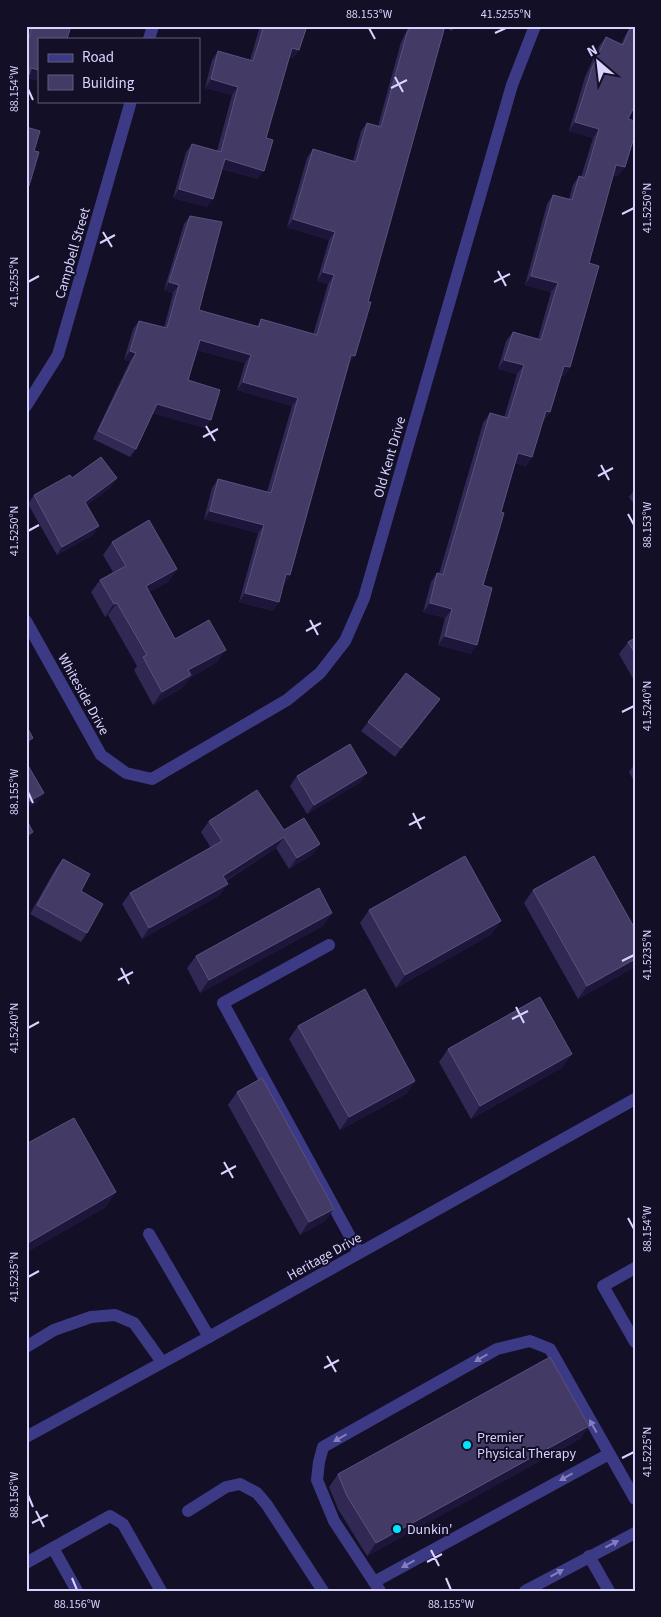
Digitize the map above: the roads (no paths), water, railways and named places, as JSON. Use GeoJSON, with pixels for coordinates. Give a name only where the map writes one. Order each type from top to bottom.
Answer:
{"type":"FeatureCollection","features":[{"type":"Feature","properties":{"kind":"street"},"geometry":{"type":"LineString","coordinates":[[149,38],[153,26]]}},
{"type":"Feature","properties":{"kind":"street","name":"Old Kent Drive"},"geometry":{"type":"LineString","coordinates":[[126,773],[152,778],[287,700],[320,672],[345,641],[364,598],[512,85],[535,26]]}},
{"type":"Feature","properties":{"kind":"street","name":"Campbell Street"},"geometry":{"type":"LineString","coordinates":[[26,406],[58,355],[131,102]]}},
{"type":"Feature","properties":{"kind":"street","name":"Whiteside Drive"},"geometry":{"type":"LineString","coordinates":[[26,621],[101,754],[126,773]]}},
{"type":"Feature","properties":{"kind":"street"},"geometry":{"type":"LineString","coordinates":[[329,945],[223,1003],[359,1253]]}},
{"type":"Feature","properties":{"kind":"street","name":"Heritage Drive"},"geometry":{"type":"LineString","coordinates":[[26,1437],[635,1099]]}},
{"type":"Feature","properties":{"kind":"street"},"geometry":{"type":"LineString","coordinates":[[149,1234],[209,1337]]}},
{"type":"Feature","properties":{"kind":"street"},"geometry":{"type":"LineString","coordinates":[[635,1268],[603,1286],[635,1342]]}},
{"type":"Feature","properties":{"kind":"street"},"geometry":{"type":"LineString","coordinates":[[26,1347],[54,1330],[91,1317],[114,1315],[134,1323],[162,1362]]}},
{"type":"Feature","properties":{"kind":"street"},"geometry":{"type":"LineString","coordinates":[[609,1454],[377,1587],[334,1521],[317,1480],[323,1447],[497,1349],[530,1341],[550,1349],[635,1499]]}},
{"type":"Feature","properties":{"kind":"street"},"geometry":{"type":"LineString","coordinates":[[188,1511],[226,1488],[240,1484],[257,1492],[323,1591]]}},
{"type":"Feature","properties":{"kind":"street"},"geometry":{"type":"LineString","coordinates":[[26,1563],[110,1516],[124,1524],[161,1591]]}},
{"type":"Feature","properties":{"kind":"street"},"geometry":{"type":"LineString","coordinates":[[524,1591],[635,1533]]}},
{"type":"Feature","properties":{"kind":"street"},"geometry":{"type":"LineString","coordinates":[[54,1548],[77,1591]]}},
{"type":"Feature","properties":{"kind":"street"},"geometry":{"type":"LineString","coordinates":[[589,1556],[608,1591]]}},
{"type":"Feature","properties":{"kind":"place","name":"Premier Physical Therapy"},"geometry":{"type":"Point","coordinates":[467,1445]}},
{"type":"Feature","properties":{"kind":"place","name":"Dunkin'"},"geometry":{"type":"Point","coordinates":[397,1529]}}]}
